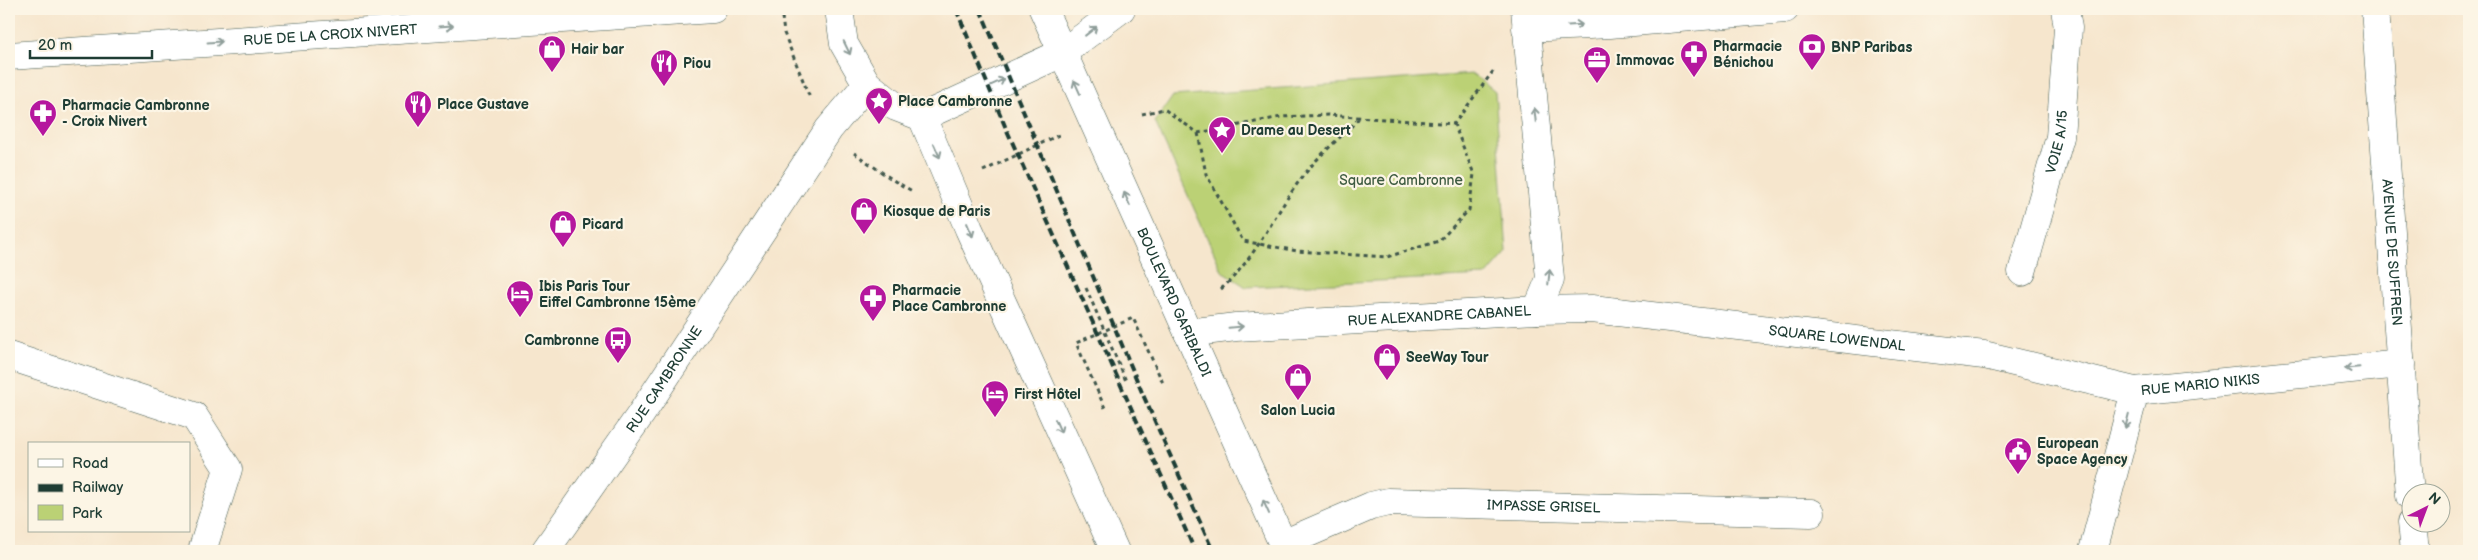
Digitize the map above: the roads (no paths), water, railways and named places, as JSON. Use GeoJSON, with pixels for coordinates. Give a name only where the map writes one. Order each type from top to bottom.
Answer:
{"type":"FeatureCollection","features":[{"type":"Feature","properties":{"kind":"street","name":"RUE DE LA CROIX NIVERT"},"geometry":{"type":"LineString","coordinates":[[9,56],[713,9]]}},
{"type":"Feature","properties":{"kind":"street"},"geometry":{"type":"LineString","coordinates":[[839,9],[844,44],[867,84],[896,107],[922,117],[1062,54],[1121,9]]}},
{"type":"Feature","properties":{"kind":"street"},"geometry":{"type":"LineString","coordinates":[[1043,9],[1062,54]]}},
{"type":"Feature","properties":{"kind":"street"},"geometry":{"type":"LineString","coordinates":[[1526,18],[1610,24],[1785,9]]}},
{"type":"Feature","properties":{"kind":"street","name":"VOIE A/15"},"geometry":{"type":"LineString","coordinates":[[2022,272],[2060,136],[2068,28],[2066,9]]}},
{"type":"Feature","properties":{"kind":"street","name":"AVENUE DE SUFFREN"},"geometry":{"type":"LineString","coordinates":[[2375,9],[2409,482]]}},
{"type":"Feature","properties":{"kind":"street","name":"RUE ALEXANDRE CABANEL"},"geometry":{"type":"LineString","coordinates":[[1188,333],[1236,327],[1537,310],[1550,279],[1526,18]]}},
{"type":"Feature","properties":{"kind":"street","name":"BOULEVARD GARIBALDI"},"geometry":{"type":"LineString","coordinates":[[1062,54],[1284,548]]}},
{"type":"Feature","properties":{"kind":"street","name":"RUE CAMBRONNE"},"geometry":{"type":"LineString","coordinates":[[545,551],[641,414],[829,129],[867,84]]}},
{"type":"Feature","properties":{"kind":"street"},"geometry":{"type":"LineString","coordinates":[[922,117],[973,238],[1115,551]]}},
{"type":"Feature","properties":{"kind":"street","name":"SQUARE LOWENDAL"},"geometry":{"type":"LineString","coordinates":[[1537,310],[1592,309],[1984,355],[2135,391]]}},
{"type":"Feature","properties":{"kind":"street"},"geometry":{"type":"LineString","coordinates":[[9,356],[194,416],[228,469],[202,551]]}},
{"type":"Feature","properties":{"kind":"street","name":"RUE MARIO NIKIS"},"geometry":{"type":"LineString","coordinates":[[2093,551],[2135,391],[2401,364]]}},
{"type":"Feature","properties":{"kind":"street","name":"IMPASSE GRISEL"},"geometry":{"type":"LineString","coordinates":[[1284,548],[1371,506],[1388,502],[1811,513]]}},
{"type":"Feature","properties":{"kind":"street"},"geometry":{"type":"LineString","coordinates":[[2413,532],[2414,551]]}},
{"type":"Feature","properties":{"kind":"railway"},"geometry":{"type":"LineString","coordinates":[[956,9],[1005,126],[1195,551]]}},
{"type":"Feature","properties":{"kind":"railway"},"geometry":{"type":"LineString","coordinates":[[980,9],[1144,397],[1213,551]]}},
{"type":"Feature","properties":{"kind":"place","name":"BNP Paribas"},"geometry":{"type":"Point","coordinates":[1812,71]}},
{"type":"Feature","properties":{"kind":"place","name":"Hair bar"},"geometry":{"type":"Point","coordinates":[552,73]}},
{"type":"Feature","properties":{"kind":"place","name":"Pharmacie Bénichou"},"geometry":{"type":"Point","coordinates":[1694,78]}},
{"type":"Feature","properties":{"kind":"place","name":"Immovac"},"geometry":{"type":"Point","coordinates":[1597,84]}},
{"type":"Feature","properties":{"kind":"place","name":"Piou"},"geometry":{"type":"Point","coordinates":[664,87]}},
{"type":"Feature","properties":{"kind":"place","name":"Place Cambronne"},"geometry":{"type":"Point","coordinates":[879,125]}},
{"type":"Feature","properties":{"kind":"place","name":"Place Gustave"},"geometry":{"type":"Point","coordinates":[418,128]}},
{"type":"Feature","properties":{"kind":"place","name":"Pharmacie Cambronne - Croix Nivert"},"geometry":{"type":"Point","coordinates":[43,137]}},
{"type":"Feature","properties":{"kind":"place","name":"Drame au Desert"},"geometry":{"type":"Point","coordinates":[1222,154]}},
{"type":"Feature","properties":{"kind":"place","name":"Kiosque de Paris"},"geometry":{"type":"Point","coordinates":[864,235]}},
{"type":"Feature","properties":{"kind":"place","name":"Picard"},"geometry":{"type":"Point","coordinates":[563,248]}},
{"type":"Feature","properties":{"kind":"place","name":"Ibis Paris Tour Eiffel Cambronne 15ème"},"geometry":{"type":"Point","coordinates":[520,318]}},
{"type":"Feature","properties":{"kind":"place","name":"Pharmacie Place Cambronne"},"geometry":{"type":"Point","coordinates":[873,322]}},
{"type":"Feature","properties":{"kind":"place","name":"Cambronne"},"geometry":{"type":"Point","coordinates":[618,364]}},
{"type":"Feature","properties":{"kind":"place","name":"SeeWay Tour"},"geometry":{"type":"Point","coordinates":[1387,381]}},
{"type":"Feature","properties":{"kind":"place","name":"Salon Lucia"},"geometry":{"type":"Point","coordinates":[1298,401]}},
{"type":"Feature","properties":{"kind":"place","name":"First Hôtel"},"geometry":{"type":"Point","coordinates":[995,418]}},
{"type":"Feature","properties":{"kind":"place","name":"European Space Agency"},"geometry":{"type":"Point","coordinates":[2018,475]}},
{"type":"Feature","properties":{"kind":"park label","name":"Square Cambronne"},"geometry":{"type":"Point","coordinates":[1401,180]}}]}
